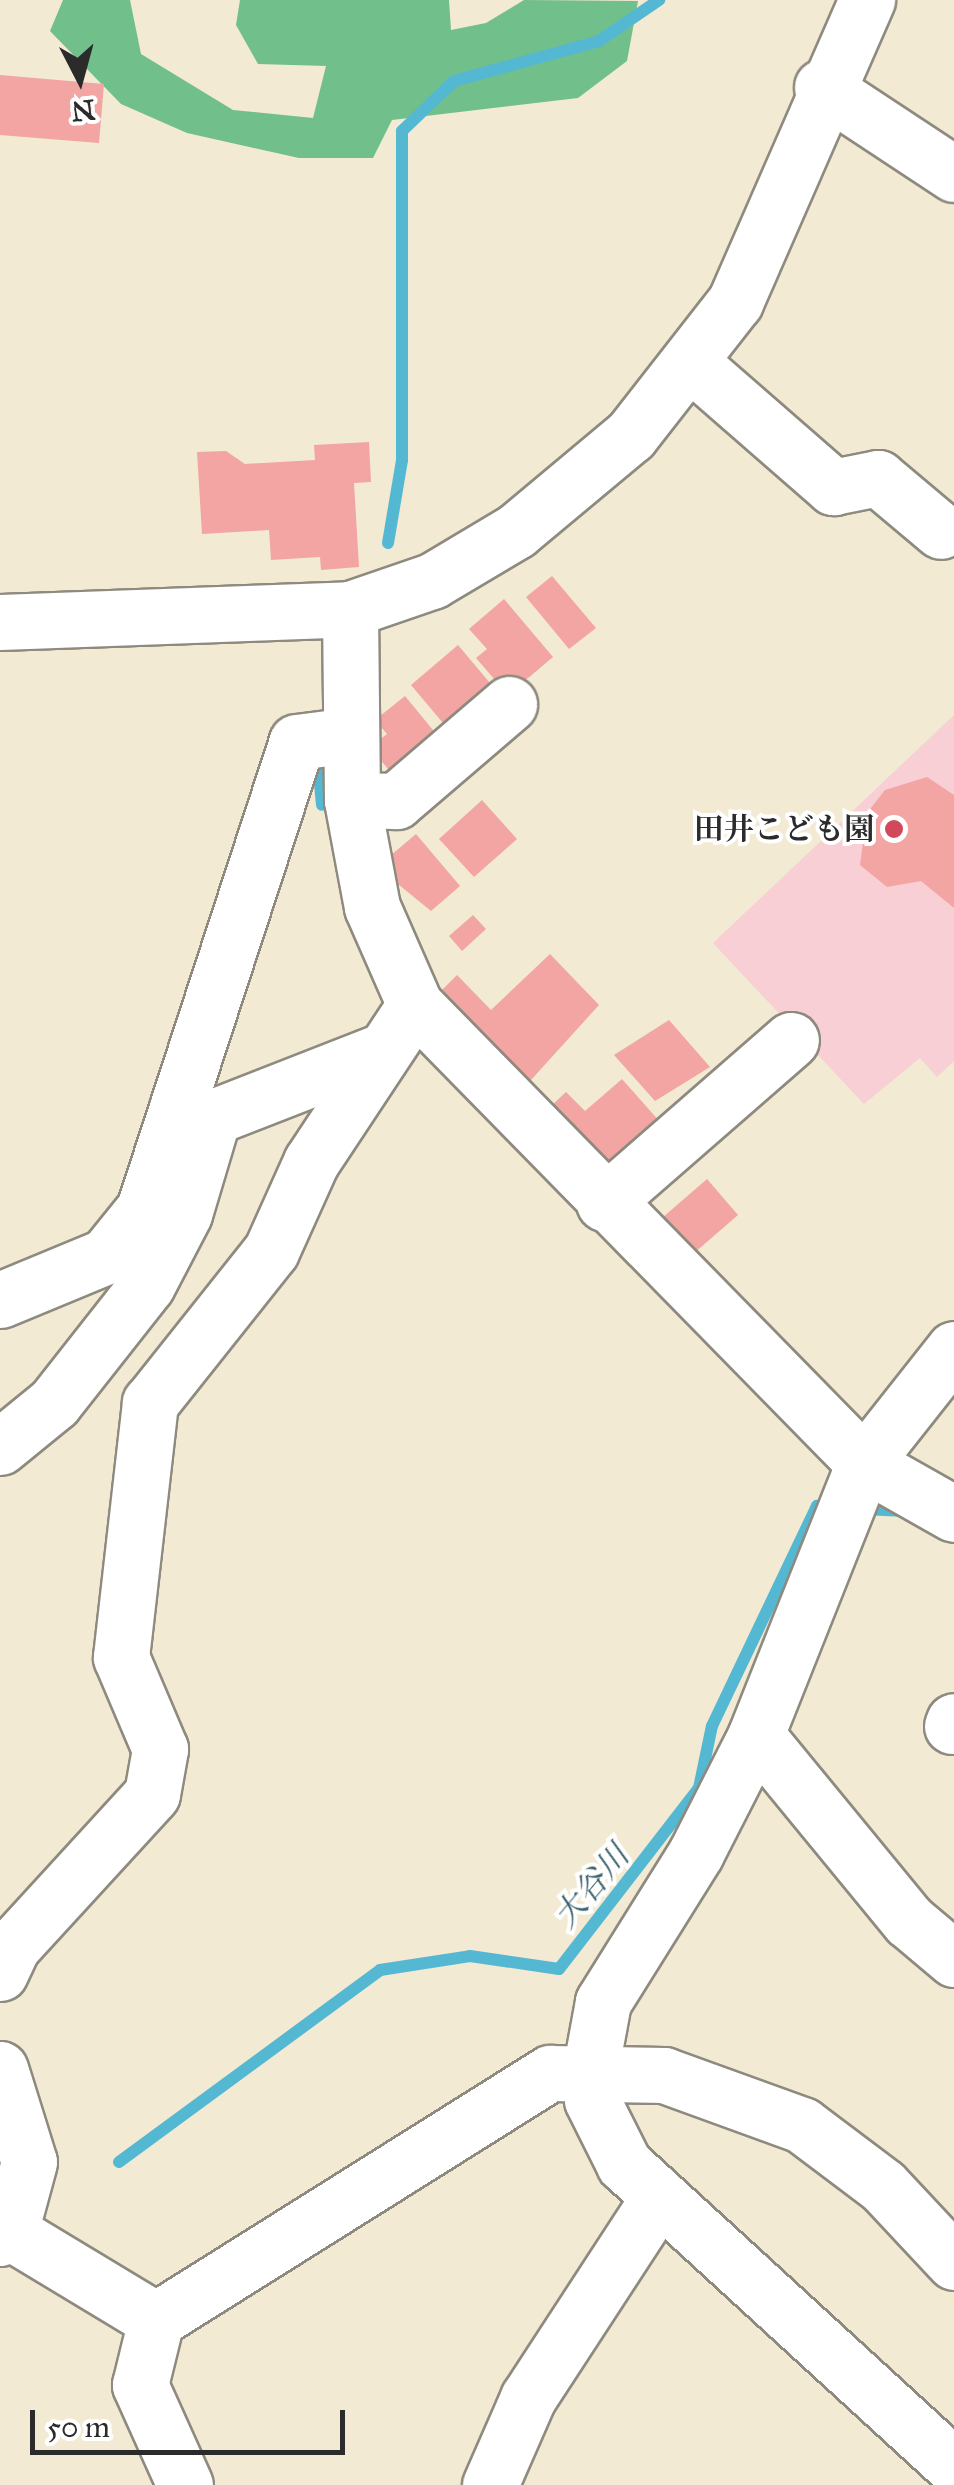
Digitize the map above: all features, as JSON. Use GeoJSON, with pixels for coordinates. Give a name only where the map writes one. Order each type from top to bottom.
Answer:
{"type":"FeatureCollection","features":[{"type":"Feature","properties":{"kind":"street"},"geometry":{"type":"LineString","coordinates":[[0,622],[350,609],[432,582],[516,531],[631,435],[736,302],[822,87],[867,0]]}},
{"type":"Feature","properties":{"kind":"street"},"geometry":{"type":"LineString","coordinates":[[822,87],[954,174]]}},
{"type":"Feature","properties":{"kind":"street"},"geometry":{"type":"LineString","coordinates":[[691,363],[834,487],[878,478],[941,531]]}},
{"type":"Feature","properties":{"kind":"street"},"geometry":{"type":"LineString","coordinates":[[350,609],[352,800],[372,907],[415,1005],[604,1203],[864,1463],[933,1502]]}},
{"type":"Feature","properties":{"kind":"street"},"geometry":{"type":"LineString","coordinates":[[352,800],[396,801],[509,704]]}},
{"type":"Feature","properties":{"kind":"street"},"geometry":{"type":"LineString","coordinates":[[0,1446],[54,1403],[162,1257],[194,1113],[297,742],[351,735]]}},
{"type":"Feature","properties":{"kind":"street"},"geometry":{"type":"LineString","coordinates":[[0,1973],[152,1794],[160,1749],[121,1657],[150,1404],[271,1251],[310,1162],[415,1005]]}},
{"type":"Feature","properties":{"kind":"street"},"geometry":{"type":"LineString","coordinates":[[604,1203],[791,1040]]}},
{"type":"Feature","properties":{"kind":"street"},"geometry":{"type":"LineString","coordinates":[[0,1300],[106,1256],[144,1209],[194,1113],[380,1052]]}},
{"type":"Feature","properties":{"kind":"street"},"geometry":{"type":"LineString","coordinates":[[0,1332],[95,1300],[162,1257]]}},
{"type":"Feature","properties":{"kind":"street"},"geometry":{"type":"LineString","coordinates":[[954,1349],[864,1463],[756,1735],[696,1853],[602,2002],[591,2068],[592,2100],[624,2164],[954,2466]]}},
{"type":"Feature","properties":{"kind":"street"},"geometry":{"type":"LineString","coordinates":[[756,1735],[908,1921],[954,1959]]}},
{"type":"Feature","properties":{"kind":"street"},"geometry":{"type":"LineString","coordinates":[[184,2485],[140,2385],[156,2320],[550,2073],[591,2068],[664,2074],[802,2124],[883,2186],[954,2262]]}},
{"type":"Feature","properties":{"kind":"street"},"geometry":{"type":"LineString","coordinates":[[0,2069],[29,2162],[5,2235],[156,2320]]}},
{"type":"Feature","properties":{"kind":"street"},"geometry":{"type":"LineString","coordinates":[[490,2485],[528,2398],[659,2197]]}},
{"type":"Feature","properties":{"kind":"shaded area","name":"田井こども園"},"geometry":{"type":"Polygon","coordinates":[[[954,715],[954,1061],[937,1077],[920,1058],[864,1104],[713,943],[954,715]]]}},
{"type":"Feature","properties":{"kind":"green space"},"geometry":{"type":"Polygon","coordinates":[[[63,0],[130,0],[141,54],[233,110],[313,118],[326,66],[258,64],[236,25],[240,0],[449,0],[451,30],[486,23],[524,0],[638,1],[627,61],[578,98],[392,120],[373,158],[299,158],[187,133],[121,104],[50,31],[63,0]]]}},
{"type":"Feature","properties":{"kind":"building"},"geometry":{"type":"Polygon","coordinates":[[[0,75],[104,84],[99,143],[0,135],[0,75]]]}},
{"type":"Feature","properties":{"kind":"building"},"geometry":{"type":"Polygon","coordinates":[[[369,442],[371,482],[354,483],[359,567],[321,570],[320,557],[271,560],[269,530],[202,534],[197,452],[226,451],[245,464],[315,460],[314,445],[369,442]]]}},
{"type":"Feature","properties":{"kind":"building"},"geometry":{"type":"Polygon","coordinates":[[[552,576],[596,628],[569,649],[526,597],[552,576]]]}},
{"type":"Feature","properties":{"kind":"building"},"geometry":{"type":"Polygon","coordinates":[[[504,599],[553,657],[508,695],[476,658],[487,649],[469,629],[504,599]]]}},
{"type":"Feature","properties":{"kind":"building"},"geometry":{"type":"Polygon","coordinates":[[[458,645],[495,689],[448,729],[411,685],[458,645]]]}},
{"type":"Feature","properties":{"kind":"building"},"geometry":{"type":"Polygon","coordinates":[[[405,696],[437,735],[397,780],[370,747],[387,734],[375,720],[405,696]]]}},
{"type":"Feature","properties":{"kind":"building"},"geometry":{"type":"Polygon","coordinates":[[[927,777],[954,795],[954,908],[921,881],[887,887],[860,865],[867,813],[885,790],[927,777]]]}},
{"type":"Feature","properties":{"kind":"building"},"geometry":{"type":"Polygon","coordinates":[[[482,800],[517,839],[474,877],[439,839],[482,800]]]}},
{"type":"Feature","properties":{"kind":"building"},"geometry":{"type":"Polygon","coordinates":[[[416,834],[460,886],[431,911],[377,867],[416,834]]]}},
{"type":"Feature","properties":{"kind":"building"},"geometry":{"type":"Polygon","coordinates":[[[473,915],[486,929],[462,951],[449,936],[473,915]]]}},
{"type":"Feature","properties":{"kind":"building"},"geometry":{"type":"Polygon","coordinates":[[[550,954],[599,1005],[521,1091],[433,999],[457,975],[491,1010],[550,954]]]}},
{"type":"Feature","properties":{"kind":"building"},"geometry":{"type":"Polygon","coordinates":[[[669,1020],[710,1067],[655,1101],[614,1055],[669,1020]]]}},
{"type":"Feature","properties":{"kind":"building"},"geometry":{"type":"Polygon","coordinates":[[[622,1079],[661,1123],[608,1170],[551,1106],[566,1092],[585,1111],[622,1079]]]}},
{"type":"Feature","properties":{"kind":"building"},"geometry":{"type":"Polygon","coordinates":[[[707,1179],[738,1215],[693,1254],[662,1218],[707,1179]]]}},
{"type":"Feature","properties":{"kind":"waterway"},"geometry":{"type":"LineString","coordinates":[[388,543],[402,460],[402,131],[454,81],[599,41],[659,0]]}},
{"type":"Feature","properties":{"kind":"waterway"},"geometry":{"type":"LineString","coordinates":[[317,753],[322,805]]}},
{"type":"Feature","properties":{"kind":"waterway","name":"大谷川"},"geometry":{"type":"LineString","coordinates":[[119,2162],[380,1970],[470,1956],[559,1969],[699,1788],[712,1726],[817,1506],[832,1507]]}},
{"type":"Feature","properties":{"kind":"waterway","name":"大谷川"},"geometry":{"type":"LineString","coordinates":[[862,1509],[907,1511]]}},
{"type":"Feature","properties":{"kind":"place","name":"田井こども園"},"geometry":{"type":"Point","coordinates":[894,829]}}]}
